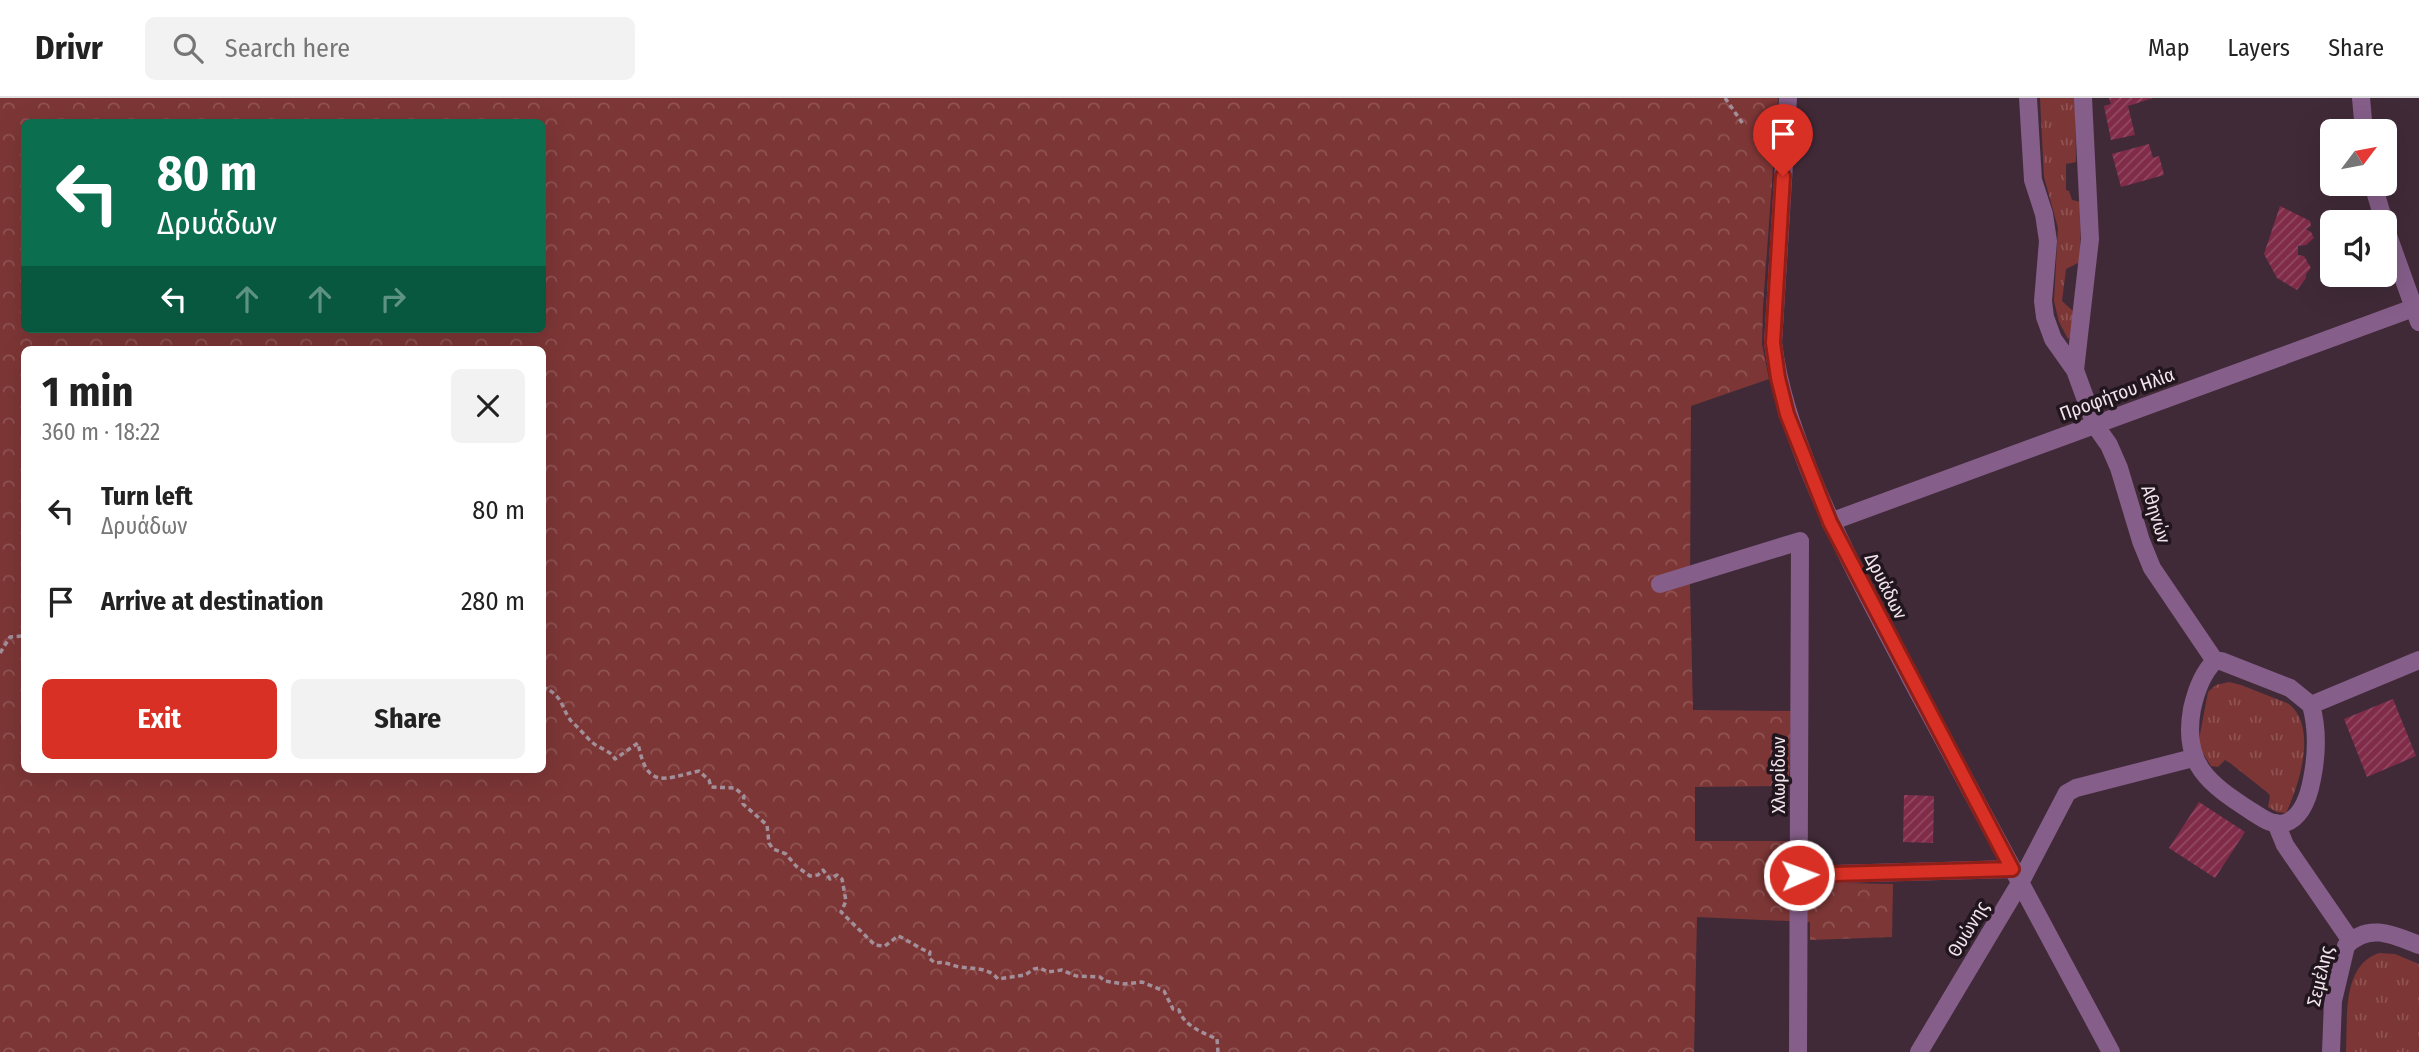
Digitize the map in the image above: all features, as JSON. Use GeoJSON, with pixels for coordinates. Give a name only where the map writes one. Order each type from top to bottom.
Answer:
{"type":"FeatureCollection","features":[{"type":"Feature","properties":{"kind":"street","name":"Δρυάδων"},"geometry":{"type":"LineString","coordinates":[[1788,98],[1773,343],[1787,414],[1830,522],[2112,1052]]}},
{"type":"Feature","properties":{"kind":"street","name":"Αθηνών"},"geometry":{"type":"LineString","coordinates":[[2028,98],[2034,180],[2042,204],[2048,238],[2043,301],[2045,317],[2060,351],[2075,370],[2095,425],[2109,445],[2119,468],[2152,568],[2215,662]]}},
{"type":"Feature","properties":{"kind":"street","name":"Αθηνών"},"geometry":{"type":"LineString","coordinates":[[2075,370],[2090,239],[2083,98]]}},
{"type":"Feature","properties":{"kind":"street"},"geometry":{"type":"LineString","coordinates":[[2361,98],[2363,119]]}},
{"type":"Feature","properties":{"kind":"street"},"geometry":{"type":"LineString","coordinates":[[2397,259],[2417,312]]}},
{"type":"Feature","properties":{"kind":"street","name":"Προφήτου Ηλία"},"geometry":{"type":"LineString","coordinates":[[1830,522],[2417,312]]}},
{"type":"Feature","properties":{"kind":"street","name":"Χλωρίδων"},"geometry":{"type":"LineString","coordinates":[[1660,584],[1800,541],[1798,1052]]}},
{"type":"Feature","properties":{"kind":"street"},"geometry":{"type":"LineString","coordinates":[[2311,705],[2419,660]]}},
{"type":"Feature","properties":{"kind":"street"},"geometry":{"type":"LineString","coordinates":[[2221,661],[2290,688],[2311,705],[2316,757],[2310,790],[2301,811],[2284,823],[2276,824],[2262,818],[2234,800],[2201,770],[2193,758],[2189,746],[2189,730],[2194,702],[2204,674],[2215,662],[2221,661]]}},
{"type":"Feature","properties":{"kind":"street","name":"Θυώνης"},"geometry":{"type":"LineString","coordinates":[[1919,1052],[2016,876],[2067,793],[2076,788],[2193,758]]}},
{"type":"Feature","properties":{"kind":"street"},"geometry":{"type":"LineString","coordinates":[[2276,824],[2286,845],[2351,941]]}},
{"type":"Feature","properties":{"kind":"street"},"geometry":{"type":"LineString","coordinates":[[1799,875],[2016,876]]}},
{"type":"Feature","properties":{"kind":"street","name":"Σεμέλης"},"geometry":{"type":"LineString","coordinates":[[2331,1052],[2333,1001],[2346,946],[2363,934],[2374,931],[2394,935],[2419,945]]}},
{"type":"Feature","properties":{"kind":"path"},"geometry":{"type":"LineString","coordinates":[[1725,98],[1743,124]]}},
{"type":"Feature","properties":{"kind":"path"},"geometry":{"type":"LineString","coordinates":[[0,653],[10,637],[21,636]]}},
{"type":"Feature","properties":{"kind":"path"},"geometry":{"type":"LineString","coordinates":[[546,689],[553,692],[565,707],[571,721],[594,744],[612,754],[615,759],[638,743],[648,772],[658,780],[699,771],[709,780],[711,787],[735,788],[744,796],[743,804],[767,825],[769,843],[773,849],[786,854],[810,876],[818,875],[823,870],[830,878],[836,875],[842,879],[846,901],[841,912],[875,945],[885,946],[898,936],[914,942],[923,951],[930,952],[929,958],[935,963],[974,968],[993,974],[998,979],[1025,975],[1040,968],[1048,972],[1062,970],[1076,976],[1100,977],[1105,981],[1124,984],[1142,982],[1164,991],[1173,1009],[1179,1010],[1181,1017],[1202,1033],[1216,1039],[1218,1052]]}},
{"type":"Feature","properties":{"kind":"green space"},"geometry":{"type":"Polygon","coordinates":[[[0,98],[1778,98],[1763,306],[1762,344],[1769,379],[1691,406],[1690,586],[1693,710],[1791,711],[1789,786],[1695,787],[1695,841],[1793,841],[1791,882],[1893,884],[1892,937],[1810,940],[1810,922],[1697,917],[1694,1052],[0,1052],[0,98]]]}},
{"type":"Feature","properties":{"kind":"green space"},"geometry":{"type":"Polygon","coordinates":[[[2040,98],[2075,98],[2076,162],[2066,164],[2066,190],[2072,200],[2081,202],[2080,262],[2066,269],[2062,301],[2074,312],[2068,339],[2059,322],[2054,301],[2058,228],[2044,177],[2040,98]]]}},
{"type":"Feature","properties":{"kind":"green space"},"geometry":{"type":"Polygon","coordinates":[[[2229,682],[2289,704],[2298,714],[2303,727],[2303,757],[2296,788],[2286,813],[2268,807],[2268,793],[2230,763],[2225,760],[2218,767],[2211,766],[2198,745],[2208,692],[2216,685],[2229,682]]]}},
{"type":"Feature","properties":{"kind":"green space"},"geometry":{"type":"Polygon","coordinates":[[[2379,953],[2395,954],[2419,964],[2419,1052],[2346,1052],[2347,1010],[2352,981],[2358,969],[2379,953]]]}},
{"type":"Feature","properties":{"kind":"building"},"geometry":{"type":"Polygon","coordinates":[[[2109,98],[2153,98],[2128,106],[2135,135],[2111,140],[2104,106],[2111,104],[2109,98]]]}},
{"type":"Feature","properties":{"kind":"building"},"geometry":{"type":"Polygon","coordinates":[[[2149,144],[2153,158],[2159,156],[2164,175],[2121,187],[2112,154],[2149,144]]]}},
{"type":"Feature","properties":{"kind":"building"},"geometry":{"type":"Polygon","coordinates":[[[2280,206],[2310,221],[2311,226],[2306,229],[2314,238],[2306,245],[2298,246],[2298,255],[2304,256],[2311,268],[2297,290],[2277,278],[2264,254],[2280,206]]]}},
{"type":"Feature","properties":{"kind":"building"},"geometry":{"type":"Polygon","coordinates":[[[2393,699],[2416,756],[2367,777],[2344,719],[2393,699]]]}},
{"type":"Feature","properties":{"kind":"building"},"geometry":{"type":"Polygon","coordinates":[[[1904,795],[1934,796],[1933,843],[1903,842],[1904,795]]]}},
{"type":"Feature","properties":{"kind":"building"},"geometry":{"type":"Polygon","coordinates":[[[2199,802],[2245,832],[2215,878],[2169,848],[2199,802]]]}},
{"type":"Feature","properties":{"kind":"route"},"geometry":{"type":"LineString","coordinates":[[1783,176],[1773,343],[1787,414],[1830,522],[2012,869],[1799,875]]}}]}
